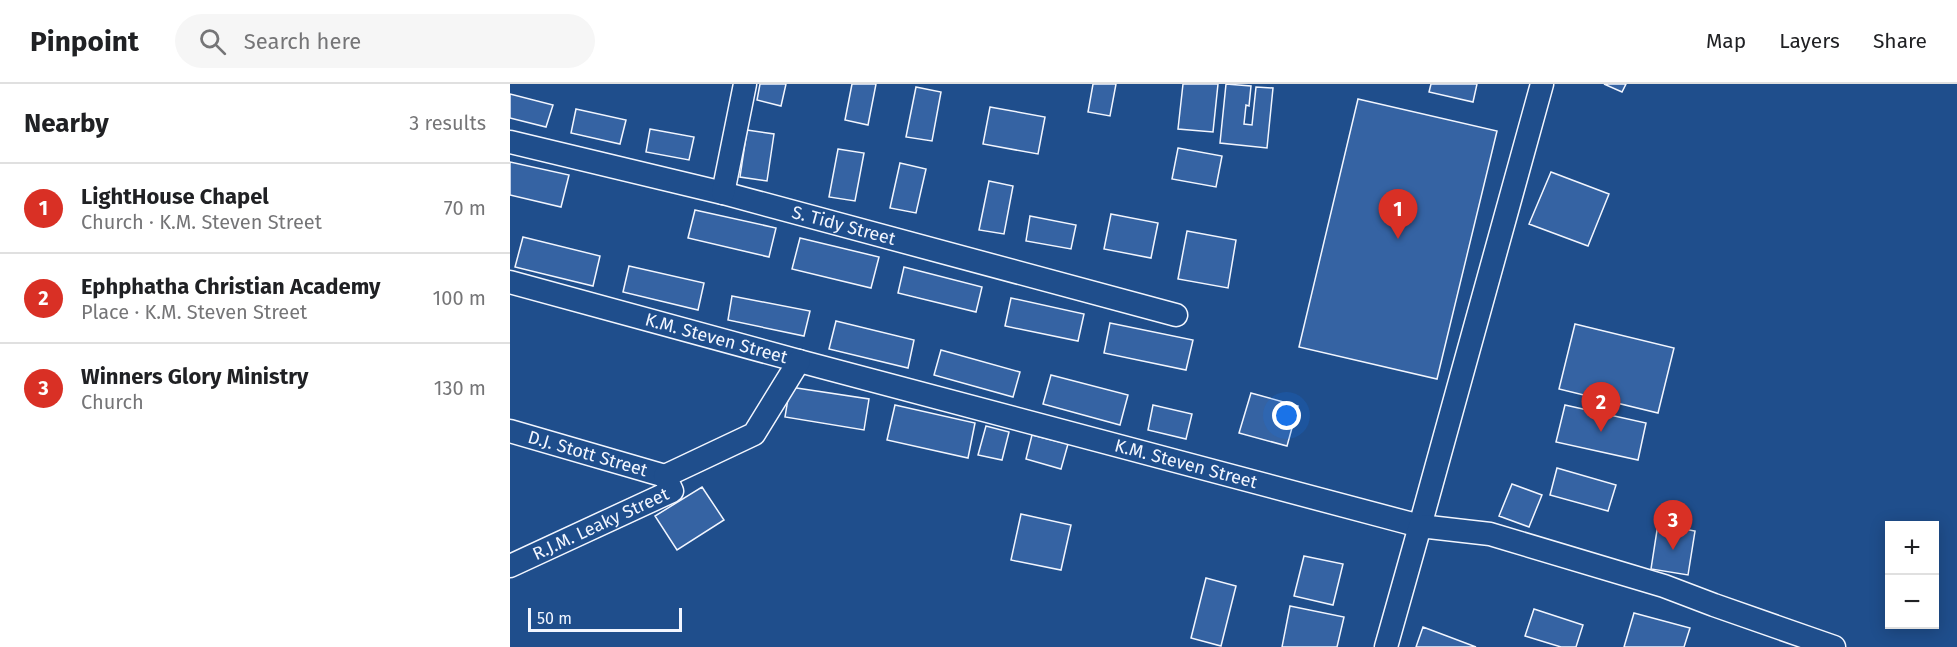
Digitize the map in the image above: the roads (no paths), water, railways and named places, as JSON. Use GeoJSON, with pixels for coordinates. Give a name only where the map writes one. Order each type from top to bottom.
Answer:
{"type":"FeatureCollection","features":[{"type":"Feature","properties":{"kind":"street"},"geometry":{"type":"LineString","coordinates":[[723,194],[745,84]]}},
{"type":"Feature","properties":{"kind":"street"},"geometry":{"type":"LineString","coordinates":[[1386,647],[1542,84]]}},
{"type":"Feature","properties":{"kind":"street","name":"S. Tidy Street"},"geometry":{"type":"LineString","coordinates":[[510,142],[723,194],[1176,315]]}},
{"type":"Feature","properties":{"kind":"street","name":"K.M. Steven Street"},"geometry":{"type":"LineString","coordinates":[[510,282],[1420,526],[1501,537],[1664,586],[1714,606],[1834,647]]}},
{"type":"Feature","properties":{"kind":"street","name":"R.J.M. Leaky Street"},"geometry":{"type":"LineString","coordinates":[[510,566],[672,491],[665,476],[754,434],[799,361]]}},
{"type":"Feature","properties":{"kind":"street","name":"D.J. Stott Street"},"geometry":{"type":"LineString","coordinates":[[510,431],[665,476]]}},
{"type":"Feature","properties":{"kind":"place","name":"LightHouse Chapel"},"geometry":{"type":"Point","coordinates":[1398,239]}},
{"type":"Feature","properties":{"kind":"place","name":"Ephphatha Christian Academy"},"geometry":{"type":"Point","coordinates":[1601,432]}},
{"type":"Feature","properties":{"kind":"place","name":"Winners Glory Ministry"},"geometry":{"type":"Point","coordinates":[1673,550]}}]}
